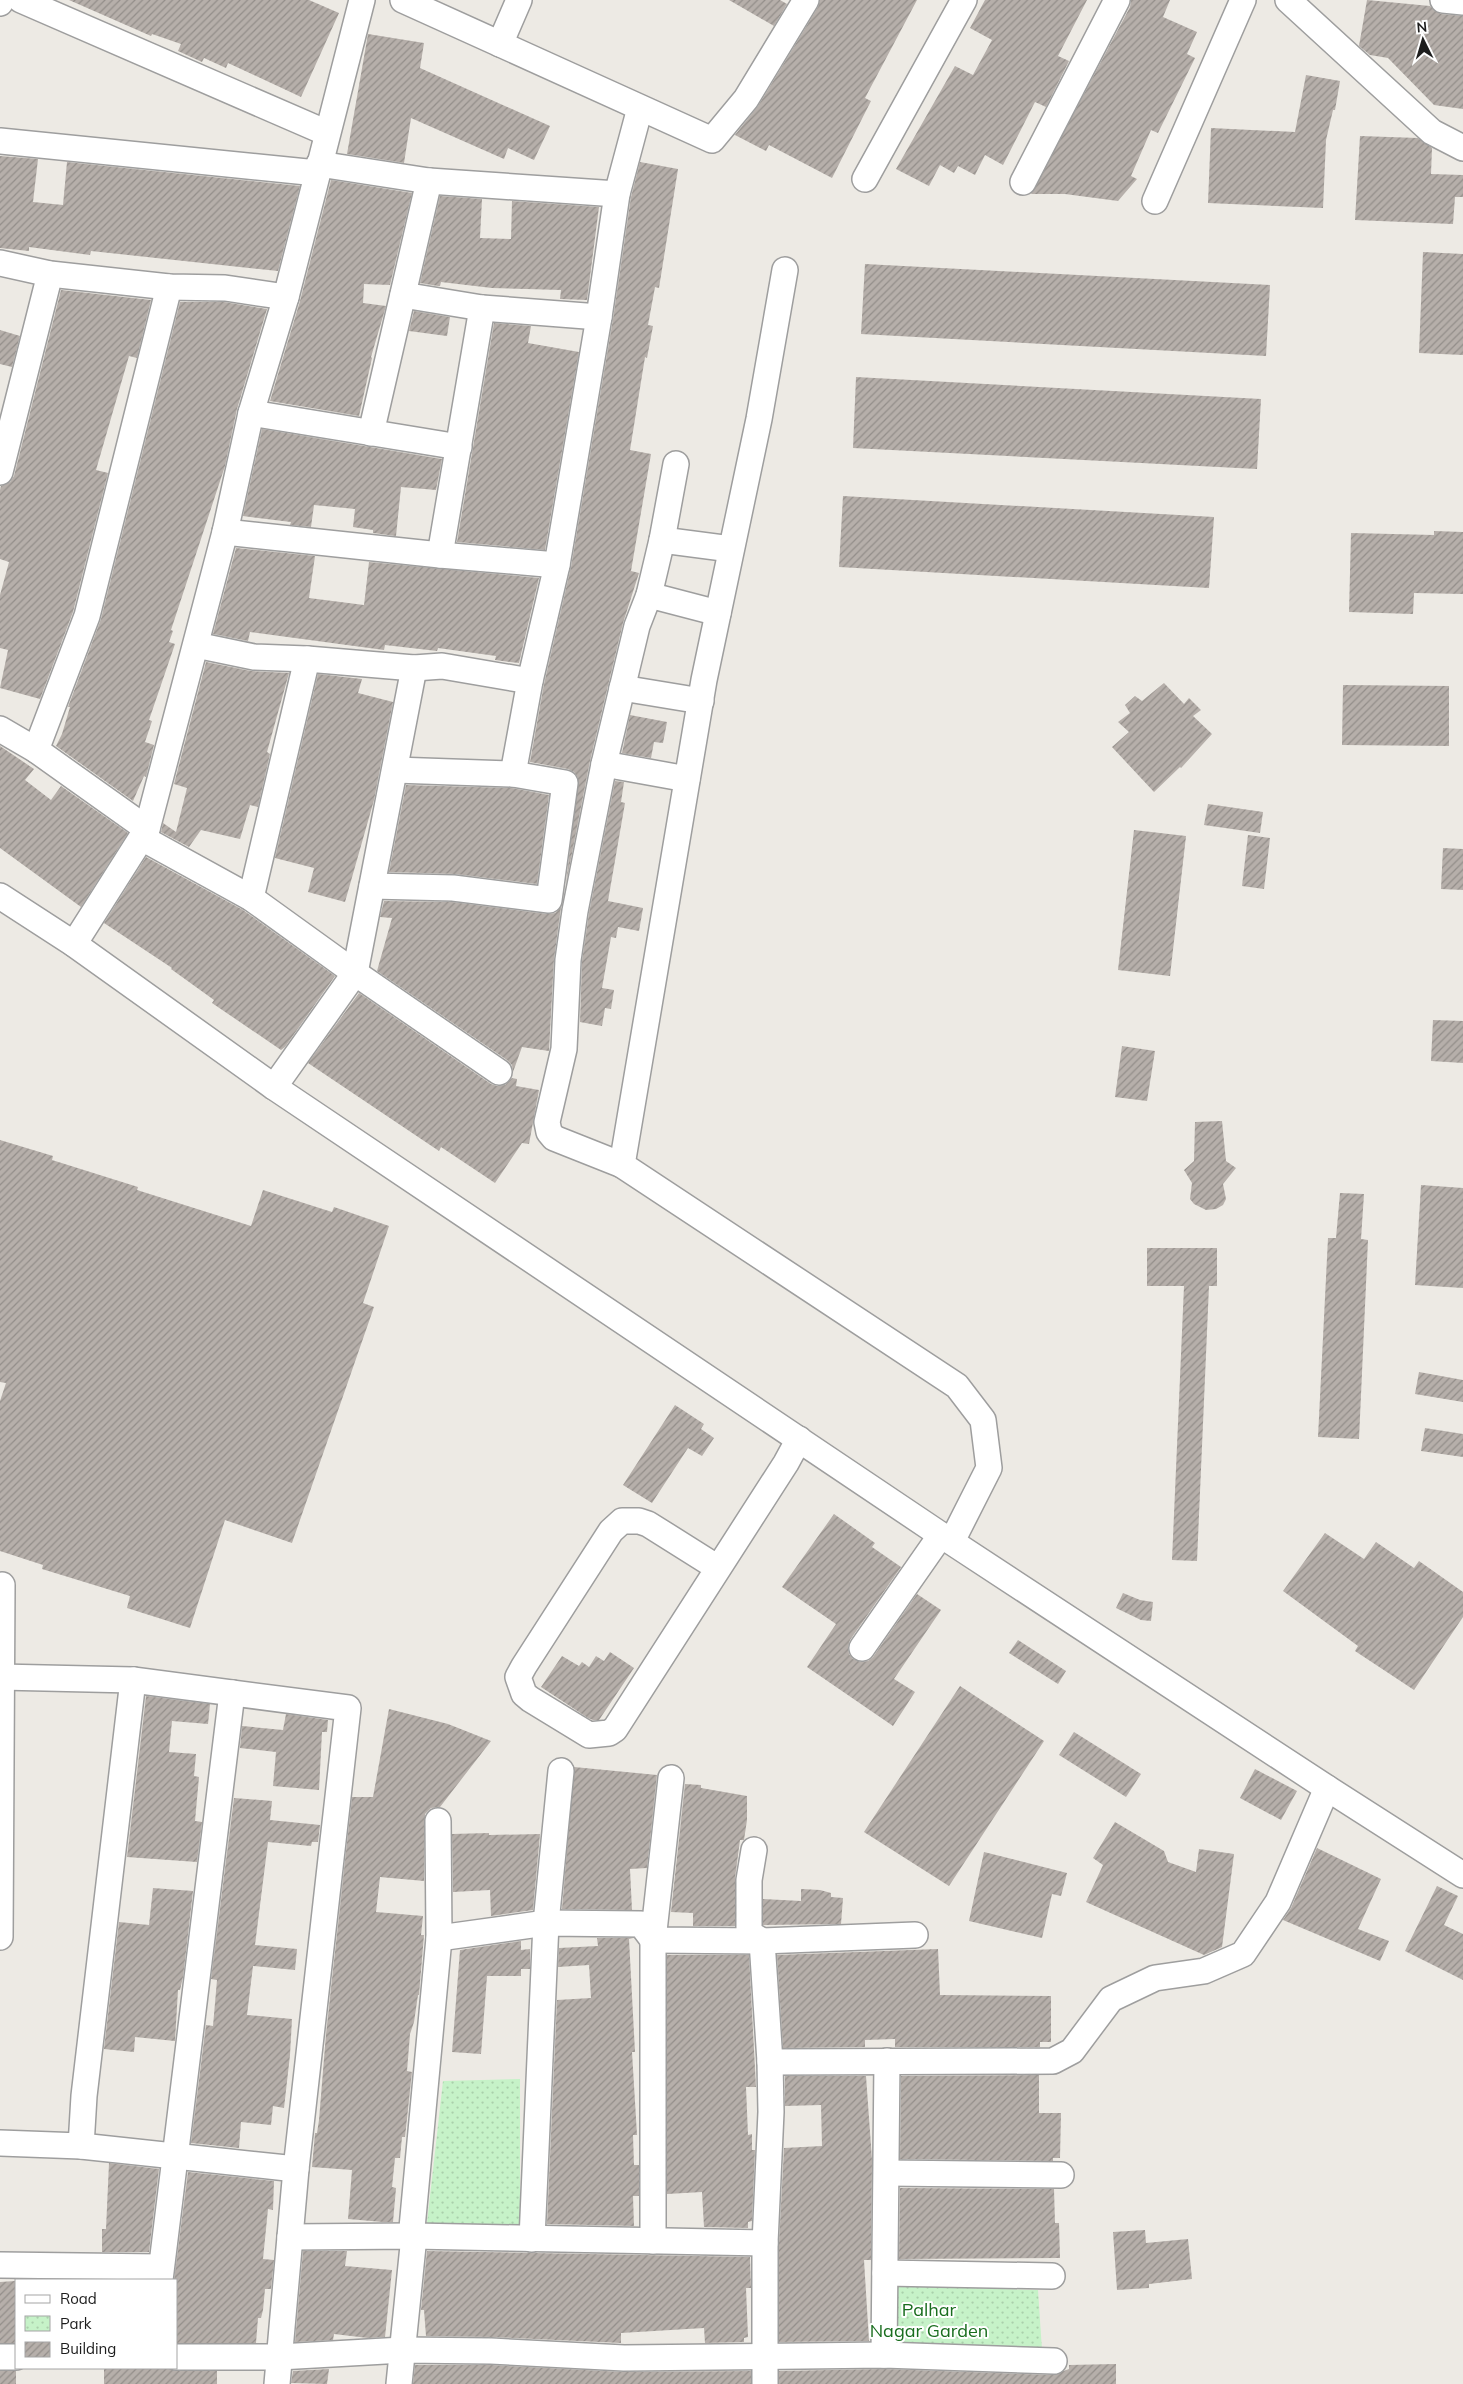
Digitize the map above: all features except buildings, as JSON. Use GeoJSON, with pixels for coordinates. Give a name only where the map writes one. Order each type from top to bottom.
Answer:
{"type":"FeatureCollection","features":[{"type":"Feature","properties":{"kind":"street"},"geometry":{"type":"LineString","coordinates":[[21,0],[327,133]]}},
{"type":"Feature","properties":{"kind":"street"},"geometry":{"type":"LineString","coordinates":[[74,944],[145,834],[225,532],[252,413],[286,297],[362,0]]}},
{"type":"Feature","properties":{"kind":"street"},"geometry":{"type":"LineString","coordinates":[[403,0],[712,140],[746,99],[806,0]]}},
{"type":"Feature","properties":{"kind":"street"},"geometry":{"type":"LineString","coordinates":[[500,44],[519,0]]}},
{"type":"Feature","properties":{"kind":"street"},"geometry":{"type":"LineString","coordinates":[[865,179],[964,0]]}},
{"type":"Feature","properties":{"kind":"street"},"geometry":{"type":"LineString","coordinates":[[1023,182],[1117,0]]}},
{"type":"Feature","properties":{"kind":"street"},"geometry":{"type":"LineString","coordinates":[[1155,201],[1243,0]]}},
{"type":"Feature","properties":{"kind":"street"},"geometry":{"type":"LineString","coordinates":[[1288,0],[1432,132],[1463,148]]}},
{"type":"Feature","properties":{"kind":"street"},"geometry":{"type":"LineString","coordinates":[[1443,0],[1463,2]]}},
{"type":"Feature","properties":{"kind":"street"},"geometry":{"type":"LineString","coordinates":[[513,774],[530,681],[557,565],[599,317],[617,194],[640,108]]}},
{"type":"Feature","properties":{"kind":"street"},"geometry":{"type":"LineString","coordinates":[[0,141],[318,168],[429,181],[617,194]]}},
{"type":"Feature","properties":{"kind":"street"},"geometry":{"type":"LineString","coordinates":[[372,433],[429,181]]}},
{"type":"Feature","properties":{"kind":"street"},"geometry":{"type":"LineString","coordinates":[[0,263],[50,274],[169,287],[225,288],[286,297]]}},
{"type":"Feature","properties":{"kind":"street"},"geometry":{"type":"LineString","coordinates":[[622,1164],[701,701],[759,419],[784,270]]}},
{"type":"Feature","properties":{"kind":"street"},"geometry":{"type":"LineString","coordinates":[[0,472],[50,274]]}},
{"type":"Feature","properties":{"kind":"street"},"geometry":{"type":"LineString","coordinates":[[36,750],[86,616],[169,287]]}},
{"type":"Feature","properties":{"kind":"street"},"geometry":{"type":"LineString","coordinates":[[403,295],[482,308],[599,317]]}},
{"type":"Feature","properties":{"kind":"street"},"geometry":{"type":"LineString","coordinates":[[440,555],[482,308]]}},
{"type":"Feature","properties":{"kind":"street"},"geometry":{"type":"LineString","coordinates":[[252,413],[459,447]]}},
{"type":"Feature","properties":{"kind":"street"},"geometry":{"type":"LineString","coordinates":[[676,464],[662,540],[649,595],[637,626],[604,764],[568,960],[564,1049],[547,1122],[549,1132],[554,1138],[622,1164],[957,1386],[983,1420],[989,1468],[946,1538],[862,1648]]}},
{"type":"Feature","properties":{"kind":"street"},"geometry":{"type":"LineString","coordinates":[[225,532],[440,555],[557,565]]}},
{"type":"Feature","properties":{"kind":"street"},"geometry":{"type":"LineString","coordinates":[[662,540],[731,549]]}},
{"type":"Feature","properties":{"kind":"street"},"geometry":{"type":"LineString","coordinates":[[649,595],[718,613]]}},
{"type":"Feature","properties":{"kind":"street"},"geometry":{"type":"LineString","coordinates":[[196,645],[254,657],[307,659],[414,668],[442,666],[530,681]]}},
{"type":"Feature","properties":{"kind":"street"},"geometry":{"type":"LineString","coordinates":[[251,898],[307,659]]}},
{"type":"Feature","properties":{"kind":"street"},"geometry":{"type":"LineString","coordinates":[[274,1087],[355,973],[414,668]]}},
{"type":"Feature","properties":{"kind":"street"},"geometry":{"type":"LineString","coordinates":[[622,688],[701,701]]}},
{"type":"Feature","properties":{"kind":"street"},"geometry":{"type":"LineString","coordinates":[[0,729],[36,750],[145,834],[251,898],[355,973],[499,1072]]}},
{"type":"Feature","properties":{"kind":"street"},"geometry":{"type":"LineString","coordinates":[[604,764],[687,779]]}},
{"type":"Feature","properties":{"kind":"street"},"geometry":{"type":"LineString","coordinates":[[372,886],[453,888],[549,900],[564,783],[513,774],[395,770]]}},
{"type":"Feature","properties":{"kind":"street"},"geometry":{"type":"LineString","coordinates":[[0,896],[74,944],[274,1087],[799,1440],[1327,1788],[1463,1875]]}},
{"type":"Feature","properties":{"kind":"street"},"geometry":{"type":"LineString","coordinates":[[718,1568],[648,1524],[639,1521],[622,1521],[611,1531],[524,1666],[518,1677],[524,1694],[589,1735],[609,1733],[619,1724],[718,1568],[799,1440]]}},
{"type":"Feature","properties":{"kind":"street"},"geometry":{"type":"LineString","coordinates":[[0,1937],[2,1585]]}},
{"type":"Feature","properties":{"kind":"street"},"geometry":{"type":"LineString","coordinates":[[1,1677],[133,1680],[348,1708],[296,2169],[277,2384]]}},
{"type":"Feature","properties":{"kind":"street"},"geometry":{"type":"LineString","coordinates":[[80,2146],[84,2096],[133,1680]]}},
{"type":"Feature","properties":{"kind":"street"},"geometry":{"type":"LineString","coordinates":[[0,2265],[160,2273],[232,1693]]}},
{"type":"Feature","properties":{"kind":"street"},"geometry":{"type":"LineString","coordinates":[[532,2239],[546,1923],[561,1771]]}},
{"type":"Feature","properties":{"kind":"street"},"geometry":{"type":"LineString","coordinates":[[653,2241],[653,1940],[671,1778]]}},
{"type":"Feature","properties":{"kind":"street"},"geometry":{"type":"LineString","coordinates":[[770,2062],[1053,2061],[1072,2051],[1111,1999],[1155,1978],[1204,1971],[1243,1954],[1278,1902],[1327,1788]]}},
{"type":"Feature","properties":{"kind":"street"},"geometry":{"type":"LineString","coordinates":[[399,2384],[414,2236],[412,2228],[439,1938],[438,1821]]}},
{"type":"Feature","properties":{"kind":"street"},"geometry":{"type":"LineString","coordinates":[[754,1850],[749,1880],[750,1933],[762,1941]]}},
{"type":"Feature","properties":{"kind":"street"},"geometry":{"type":"LineString","coordinates":[[439,1938],[546,1923],[640,1924],[653,1940]]}},
{"type":"Feature","properties":{"kind":"street"},"geometry":{"type":"LineString","coordinates":[[653,1940],[762,1941],[915,1935]]}},
{"type":"Feature","properties":{"kind":"street"},"geometry":{"type":"LineString","coordinates":[[762,1941],[770,2062],[771,2112],[765,2243],[765,2384]]}},
{"type":"Feature","properties":{"kind":"street"},"geometry":{"type":"LineString","coordinates":[[884,2355],[887,2061]]}},
{"type":"Feature","properties":{"kind":"street"},"geometry":{"type":"LineString","coordinates":[[0,2143],[80,2146],[296,2169]]}},
{"type":"Feature","properties":{"kind":"street"},"geometry":{"type":"LineString","coordinates":[[887,2173],[1061,2175]]}},
{"type":"Feature","properties":{"kind":"street"},"geometry":{"type":"LineString","coordinates":[[290,2237],[414,2236],[765,2243]]}},
{"type":"Feature","properties":{"kind":"street"},"geometry":{"type":"LineString","coordinates":[[885,2273],[1052,2276]]}},
{"type":"Feature","properties":{"kind":"street"},"geometry":{"type":"LineString","coordinates":[[178,2357],[279,2357],[403,2350],[491,2351],[624,2358],[764,2358],[884,2355],[1054,2361]]}},
{"type":"Feature","properties":{"kind":"street"},"geometry":{"type":"LineString","coordinates":[[0,2357],[15,2357]]}},
{"type":"Feature","properties":{"kind":"green space"},"geometry":{"type":"Polygon","coordinates":[[[520,2079],[520,2226],[427,2223],[443,2081],[520,2079]]]}},
{"type":"Feature","properties":{"kind":"green space","name":"Palhar Nagar Garden"},"geometry":{"type":"Polygon","coordinates":[[[897,2286],[1038,2290],[1042,2350],[896,2350],[897,2286]]]}}]}
